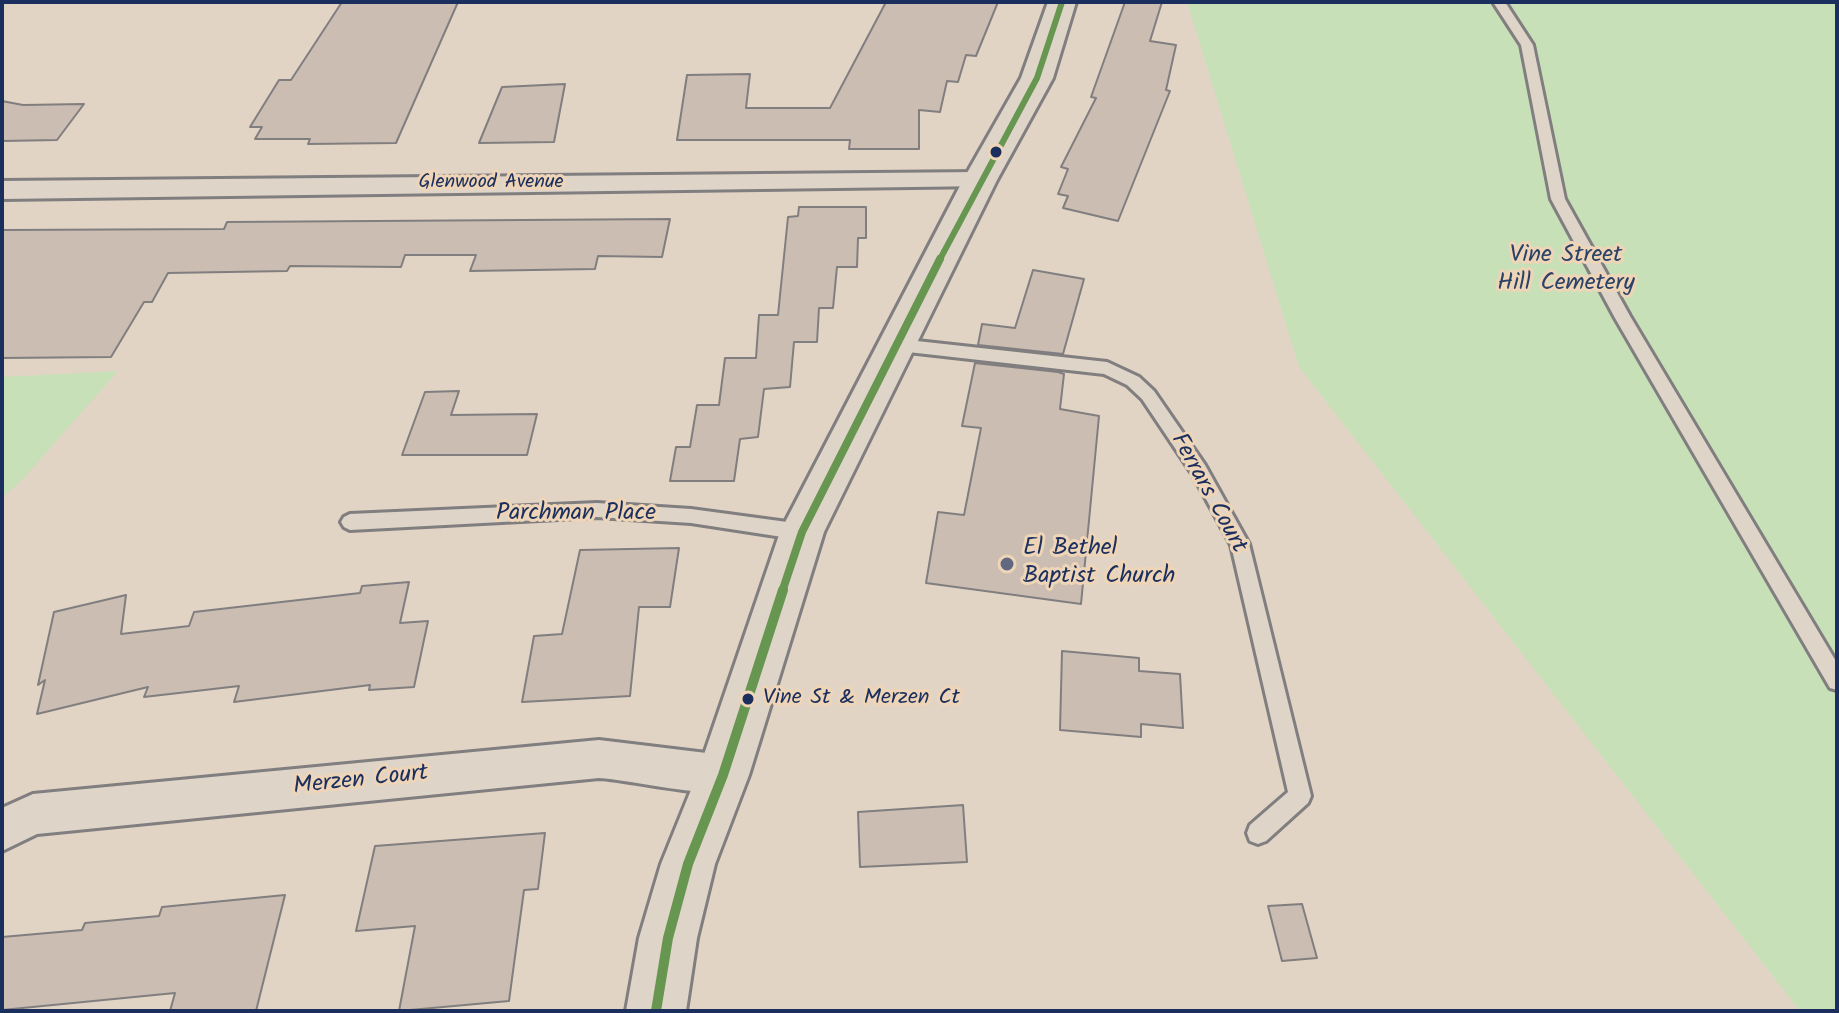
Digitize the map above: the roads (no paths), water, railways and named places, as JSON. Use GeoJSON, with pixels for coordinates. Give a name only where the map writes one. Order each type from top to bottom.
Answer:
{"type":"FeatureCollection","features":[{"type":"Feature","properties":{"kind":"main road"},"geometry":{"type":"LineString","coordinates":[[656,1011],[668,938],[688,864],[723,775],[802,532],[980,180],[1037,78],[1062,2]]}},
{"type":"Feature","properties":{"kind":"street","name":"Glenwood Avenue"},"geometry":{"type":"LineString","coordinates":[[2,190],[980,180]]}},
{"type":"Feature","properties":{"kind":"street","name":"Merzen Court"},"geometry":{"type":"LineString","coordinates":[[2,830],[33,814],[599,759],[636,761],[723,775]]}},
{"type":"Feature","properties":{"kind":"lane"},"geometry":{"type":"LineString","coordinates":[[1499,2],[1527,45],[1558,199],[1623,318],[1837,681]]}},
{"type":"Feature","properties":{"kind":"lane","name":"Ferrars Court"},"geometry":{"type":"LineString","coordinates":[[899,345],[1107,368],[1133,381],[1148,395],[1199,470],[1240,544],[1300,796],[1258,833]]}},
{"type":"Feature","properties":{"kind":"lane","name":"Parchman Place"},"geometry":{"type":"LineString","coordinates":[[350,522],[597,510],[691,516],[802,532]]}},
{"type":"Feature","properties":{"kind":"place","name":"El Bethel Baptist Church"},"geometry":{"type":"Point","coordinates":[1007,564]}},
{"type":"Feature","properties":{"kind":"place","name":"Vine St & Merzen Ct"},"geometry":{"type":"Point","coordinates":[748,699]}},
{"type":"Feature","properties":{"kind":"park label","name":"Vine Street Hill Cemetery"},"geometry":{"type":"Point","coordinates":[1566,271]}}]}
